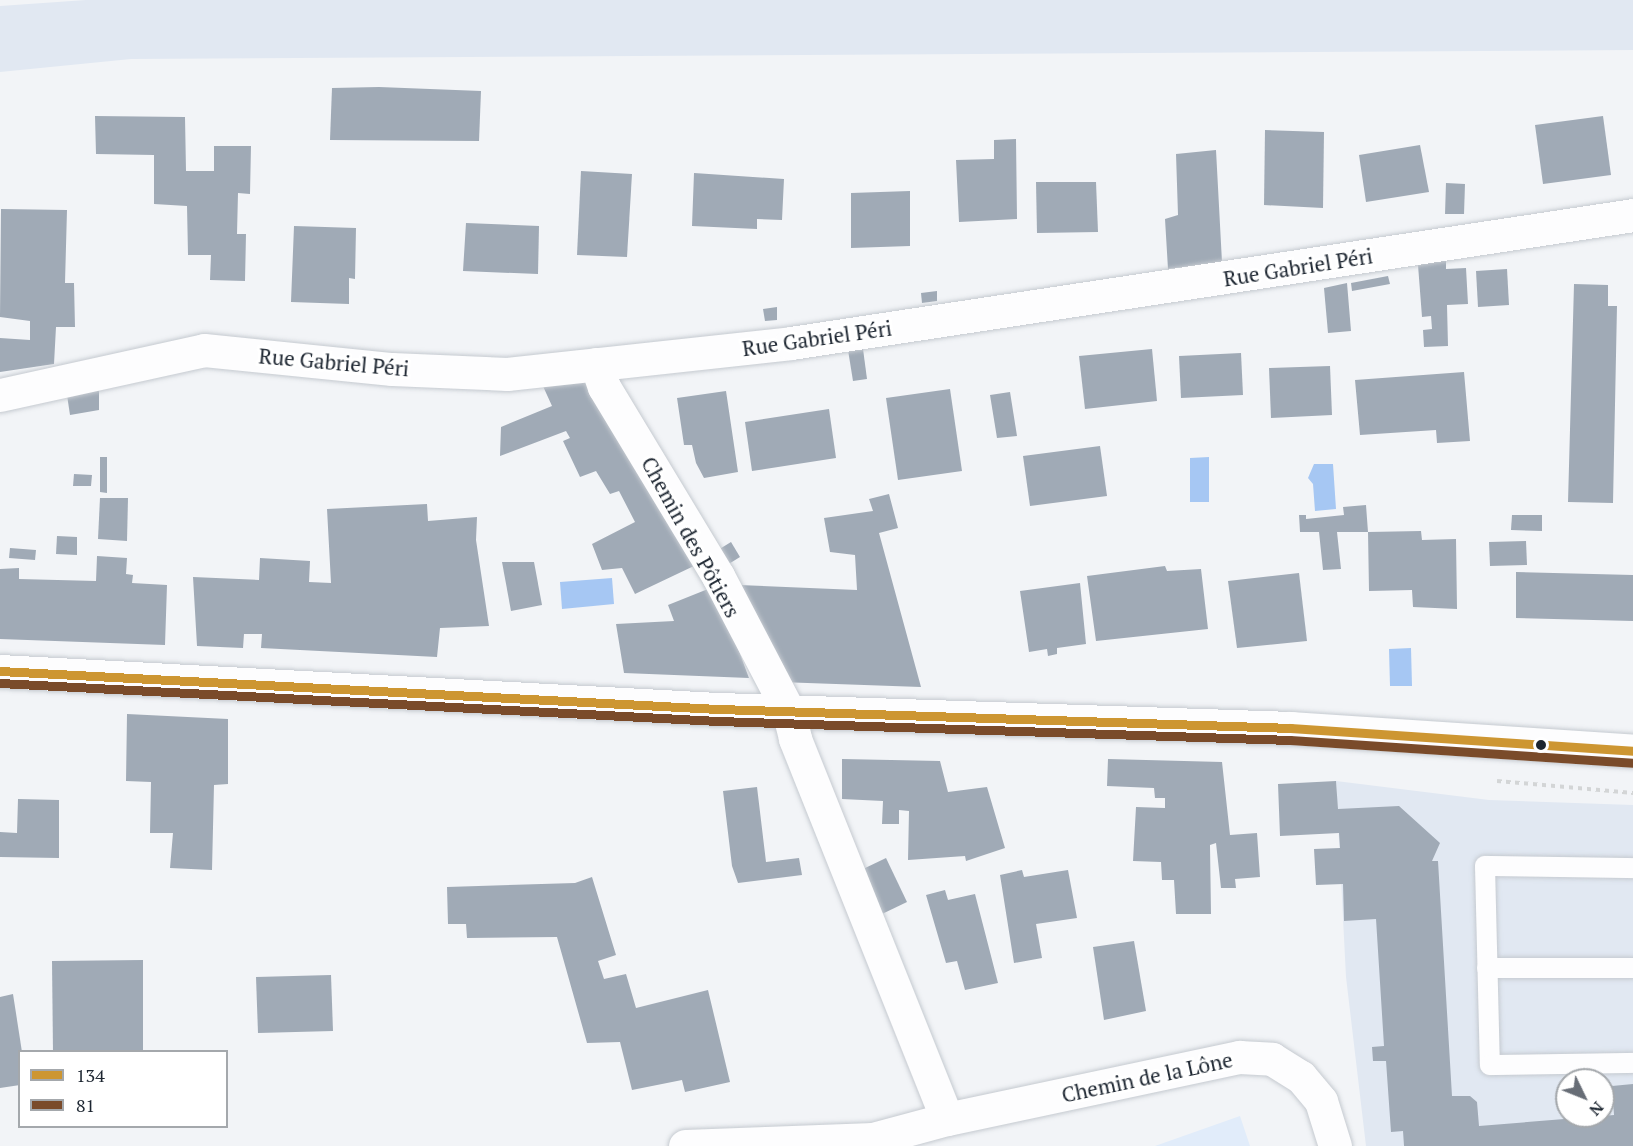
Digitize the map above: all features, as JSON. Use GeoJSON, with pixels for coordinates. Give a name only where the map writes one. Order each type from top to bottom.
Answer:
{"type":"FeatureCollection","features":[{"type":"Feature","properties":{"kind":"street","name":"Rue Gabriel Péri"},"geometry":{"type":"LineString","coordinates":[[0,395],[204,350],[392,369],[507,374],[803,341],[1633,215]]}},
{"type":"Feature","properties":{"kind":"street","name":"Chemin des Pôtiers"},"geometry":{"type":"LineString","coordinates":[[596,364],[604,387],[718,576],[788,710]]}},
{"type":"Feature","properties":{"kind":"street"},"geometry":{"type":"LineString","coordinates":[[0,671],[719,710],[788,710],[1291,728],[1633,751]]}},
{"type":"Feature","properties":{"kind":"street"},"geometry":{"type":"LineString","coordinates":[[788,710],[795,739],[947,1119]]}},
{"type":"Feature","properties":{"kind":"street","name":"Chemin de la Lône"},"geometry":{"type":"LineString","coordinates":[[685,1146],[873,1139],[947,1119],[1239,1057],[1272,1059],[1300,1077],[1321,1101],[1335,1146]]}},
{"type":"Feature","properties":{"kind":"lane"},"geometry":{"type":"LineString","coordinates":[[1633,868],[1485,866],[1490,1065],[1633,1063]]}},
{"type":"Feature","properties":{"kind":"lane"},"geometry":{"type":"LineString","coordinates":[[1487,968],[1633,968]]}},
{"type":"Feature","properties":{"kind":"shaded area"},"geometry":{"type":"Polygon","coordinates":[[[86,0],[1633,0],[1633,50],[131,59],[0,72],[0,6],[86,0]]]}},
{"type":"Feature","properties":{"kind":"shaded area"},"geometry":{"type":"Polygon","coordinates":[[[1336,781],[1489,800],[1633,805],[1633,1146],[1366,1146],[1346,977],[1336,781]]]}},
{"type":"Feature","properties":{"kind":"shaded area"},"geometry":{"type":"Polygon","coordinates":[[[1240,1116],[1250,1146],[1155,1146],[1240,1116]]]}},
{"type":"Feature","properties":{"kind":"water"},"geometry":{"type":"Polygon","coordinates":[[[1209,457],[1209,502],[1190,502],[1190,458],[1209,457]]]}},
{"type":"Feature","properties":{"kind":"water"},"geometry":{"type":"Polygon","coordinates":[[[1314,464],[1333,464],[1336,509],[1315,511],[1313,484],[1308,478],[1314,464]]]}},
{"type":"Feature","properties":{"kind":"water"},"geometry":{"type":"Polygon","coordinates":[[[612,578],[614,604],[562,609],[560,582],[612,578]]]}},
{"type":"Feature","properties":{"kind":"water"},"geometry":{"type":"Polygon","coordinates":[[[1411,648],[1412,686],[1390,686],[1389,649],[1411,648]]]}},
{"type":"Feature","properties":{"kind":"building"},"geometry":{"type":"Polygon","coordinates":[[[379,87],[481,91],[479,141],[330,140],[332,88],[379,87]]]}},
{"type":"Feature","properties":{"kind":"building"},"geometry":{"type":"Polygon","coordinates":[[[95,116],[185,117],[186,171],[214,171],[214,146],[251,146],[250,194],[238,193],[237,234],[246,234],[245,281],[210,280],[211,255],[188,255],[187,206],[154,204],[154,155],[96,154],[95,116]]]}},
{"type":"Feature","properties":{"kind":"building"},"geometry":{"type":"Polygon","coordinates":[[[1603,116],[1611,175],[1543,184],[1535,125],[1603,116]]]}},
{"type":"Feature","properties":{"kind":"building"},"geometry":{"type":"Polygon","coordinates":[[[1265,130],[1324,132],[1323,208],[1264,205],[1265,130]]]}},
{"type":"Feature","properties":{"kind":"building"},"geometry":{"type":"Polygon","coordinates":[[[1016,139],[1017,219],[959,222],[956,160],[994,159],[994,140],[1016,139]]]}},
{"type":"Feature","properties":{"kind":"building"},"geometry":{"type":"Polygon","coordinates":[[[1420,145],[1429,192],[1366,202],[1359,155],[1420,145]]]}},
{"type":"Feature","properties":{"kind":"building"},"geometry":{"type":"Polygon","coordinates":[[[1216,150],[1222,262],[1168,269],[1165,219],[1178,215],[1176,154],[1216,150]]]}},
{"type":"Feature","properties":{"kind":"building"},"geometry":{"type":"Polygon","coordinates":[[[581,171],[632,174],[627,257],[577,255],[581,171]]]}},
{"type":"Feature","properties":{"kind":"building"},"geometry":{"type":"Polygon","coordinates":[[[694,173],[784,179],[782,220],[757,219],[757,229],[692,226],[694,173]]]}},
{"type":"Feature","properties":{"kind":"building"},"geometry":{"type":"Polygon","coordinates":[[[1036,182],[1096,182],[1098,232],[1037,233],[1036,182]]]}},
{"type":"Feature","properties":{"kind":"building"},"geometry":{"type":"Polygon","coordinates":[[[1446,183],[1465,184],[1464,214],[1445,214],[1446,183]]]}},
{"type":"Feature","properties":{"kind":"building"},"geometry":{"type":"Polygon","coordinates":[[[910,191],[910,246],[851,248],[851,193],[910,191]]]}},
{"type":"Feature","properties":{"kind":"building"},"geometry":{"type":"Polygon","coordinates":[[[1,209],[67,210],[65,283],[74,283],[75,327],[56,327],[54,364],[0,372],[0,338],[30,340],[30,321],[0,317],[1,209]]]}},
{"type":"Feature","properties":{"kind":"building"},"geometry":{"type":"Polygon","coordinates":[[[466,223],[539,226],[538,274],[463,271],[466,223]]]}},
{"type":"Feature","properties":{"kind":"building"},"geometry":{"type":"Polygon","coordinates":[[[294,226],[356,228],[355,279],[349,278],[349,304],[291,302],[294,226]]]}},
{"type":"Feature","properties":{"kind":"building"},"geometry":{"type":"Polygon","coordinates":[[[1446,260],[1446,269],[1466,268],[1468,304],[1447,305],[1448,346],[1424,347],[1423,330],[1432,329],[1431,316],[1422,317],[1418,265],[1446,260]]]}},
{"type":"Feature","properties":{"kind":"building"},"geometry":{"type":"Polygon","coordinates":[[[1507,269],[1509,305],[1478,307],[1476,271],[1507,269]]]}},
{"type":"Feature","properties":{"kind":"building"},"geometry":{"type":"Polygon","coordinates":[[[1388,276],[1390,284],[1352,291],[1351,283],[1388,276]]]}},
{"type":"Feature","properties":{"kind":"building"},"geometry":{"type":"Polygon","coordinates":[[[1347,283],[1351,331],[1328,333],[1324,288],[1347,283]]]}},
{"type":"Feature","properties":{"kind":"building"},"geometry":{"type":"Polygon","coordinates":[[[1574,284],[1608,285],[1608,306],[1617,306],[1613,503],[1568,502],[1574,284]]]}},
{"type":"Feature","properties":{"kind":"building"},"geometry":{"type":"Polygon","coordinates":[[[937,291],[937,301],[922,303],[921,293],[937,291]]]}},
{"type":"Feature","properties":{"kind":"building"},"geometry":{"type":"Polygon","coordinates":[[[777,307],[777,320],[765,321],[763,309],[777,307]]]}},
{"type":"Feature","properties":{"kind":"building"},"geometry":{"type":"Polygon","coordinates":[[[863,349],[867,379],[853,381],[848,350],[863,349]]]}},
{"type":"Feature","properties":{"kind":"building"},"geometry":{"type":"Polygon","coordinates":[[[1152,349],[1157,401],[1085,409],[1079,356],[1152,349]]]}},
{"type":"Feature","properties":{"kind":"building"},"geometry":{"type":"Polygon","coordinates":[[[1241,353],[1243,395],[1181,398],[1179,356],[1241,353]]]}},
{"type":"Feature","properties":{"kind":"building"},"geometry":{"type":"Polygon","coordinates":[[[1330,366],[1332,415],[1271,418],[1269,368],[1330,366]]]}},
{"type":"Feature","properties":{"kind":"building"},"geometry":{"type":"Polygon","coordinates":[[[1464,372],[1470,441],[1437,443],[1436,430],[1360,435],[1355,380],[1464,372]]]}},
{"type":"Feature","properties":{"kind":"building"},"geometry":{"type":"Polygon","coordinates":[[[586,377],[696,565],[635,594],[622,568],[602,570],[592,544],[635,522],[619,491],[610,494],[596,471],[580,477],[563,441],[570,438],[566,431],[500,456],[501,427],[552,406],[542,384],[586,377]]]}},
{"type":"Feature","properties":{"kind":"building"},"geometry":{"type":"Polygon","coordinates":[[[950,389],[962,471],[898,480],[886,398],[950,389]]]}},
{"type":"Feature","properties":{"kind":"building"},"geometry":{"type":"Polygon","coordinates":[[[99,390],[99,410],[70,415],[67,395],[99,390]]]}},
{"type":"Feature","properties":{"kind":"building"},"geometry":{"type":"Polygon","coordinates":[[[726,391],[738,472],[704,478],[696,463],[692,445],[684,445],[677,398],[726,391]]]}},
{"type":"Feature","properties":{"kind":"building"},"geometry":{"type":"Polygon","coordinates":[[[1010,392],[1017,436],[997,438],[990,395],[1010,392]]]}},
{"type":"Feature","properties":{"kind":"building"},"geometry":{"type":"Polygon","coordinates":[[[829,409],[836,458],[752,471],[745,422],[829,409]]]}},
{"type":"Feature","properties":{"kind":"building"},"geometry":{"type":"Polygon","coordinates":[[[1100,446],[1107,496],[1030,506],[1023,456],[1100,446]]]}},
{"type":"Feature","properties":{"kind":"building"},"geometry":{"type":"Polygon","coordinates":[[[100,457],[107,457],[107,493],[100,492],[100,457]]]}},
{"type":"Feature","properties":{"kind":"building"},"geometry":{"type":"Polygon","coordinates":[[[74,474],[92,475],[91,486],[73,486],[74,474]]]}},
{"type":"Feature","properties":{"kind":"building"},"geometry":{"type":"Polygon","coordinates":[[[889,494],[898,528],[879,533],[921,687],[779,682],[739,585],[857,590],[855,555],[830,552],[824,518],[873,511],[869,499],[889,494]]]}},
{"type":"Feature","properties":{"kind":"building"},"geometry":{"type":"Polygon","coordinates":[[[100,498],[128,498],[127,541],[98,539],[100,498]]]}},
{"type":"Feature","properties":{"kind":"building"},"geometry":{"type":"Polygon","coordinates":[[[427,504],[428,521],[477,517],[476,540],[489,626],[440,628],[437,657],[261,648],[262,634],[244,634],[243,648],[197,646],[193,577],[259,580],[260,558],[310,561],[309,582],[331,583],[327,509],[427,504]]]}},
{"type":"Feature","properties":{"kind":"building"},"geometry":{"type":"Polygon","coordinates":[[[1366,505],[1368,532],[1337,532],[1341,569],[1323,570],[1319,532],[1300,532],[1299,515],[1306,515],[1306,519],[1344,515],[1343,507],[1366,505]]]}},
{"type":"Feature","properties":{"kind":"building"},"geometry":{"type":"Polygon","coordinates":[[[1512,515],[1542,515],[1542,531],[1511,530],[1512,515]]]}},
{"type":"Feature","properties":{"kind":"building"},"geometry":{"type":"Polygon","coordinates":[[[1421,531],[1422,540],[1456,539],[1457,609],[1413,607],[1412,590],[1369,591],[1368,532],[1421,531]]]}},
{"type":"Feature","properties":{"kind":"building"},"geometry":{"type":"Polygon","coordinates":[[[57,536],[77,537],[77,555],[56,554],[57,536]]]}},
{"type":"Feature","properties":{"kind":"building"},"geometry":{"type":"Polygon","coordinates":[[[1526,541],[1527,565],[1490,566],[1489,542],[1526,541]]]}},
{"type":"Feature","properties":{"kind":"building"},"geometry":{"type":"Polygon","coordinates":[[[731,542],[740,557],[727,565],[718,550],[731,542]]]}},
{"type":"Feature","properties":{"kind":"building"},"geometry":{"type":"Polygon","coordinates":[[[10,548],[36,550],[35,560],[9,558],[10,548]]]}},
{"type":"Feature","properties":{"kind":"building"},"geometry":{"type":"Polygon","coordinates":[[[97,556],[127,558],[126,574],[133,575],[132,583],[167,585],[165,645],[0,639],[0,569],[19,568],[19,579],[96,581],[97,556]]]}},
{"type":"Feature","properties":{"kind":"building"},"geometry":{"type":"Polygon","coordinates":[[[502,562],[534,562],[542,605],[511,611],[502,562]]]}},
{"type":"Feature","properties":{"kind":"building"},"geometry":{"type":"Polygon","coordinates":[[[1165,566],[1167,571],[1201,569],[1208,629],[1096,641],[1087,576],[1165,566]]]}},
{"type":"Feature","properties":{"kind":"building"},"geometry":{"type":"Polygon","coordinates":[[[1516,572],[1633,575],[1633,621],[1516,618],[1516,572]]]}},
{"type":"Feature","properties":{"kind":"building"},"geometry":{"type":"Polygon","coordinates":[[[1299,573],[1307,641],[1237,648],[1228,581],[1299,573]]]}},
{"type":"Feature","properties":{"kind":"building"},"geometry":{"type":"Polygon","coordinates":[[[1080,583],[1086,644],[1057,648],[1057,654],[1048,656],[1047,649],[1029,652],[1020,591],[1080,583]]]}},
{"type":"Feature","properties":{"kind":"building"},"geometry":{"type":"Polygon","coordinates":[[[708,589],[733,635],[749,678],[624,673],[616,624],[674,621],[668,605],[708,589]]]}},
{"type":"Feature","properties":{"kind":"building"},"geometry":{"type":"Polygon","coordinates":[[[127,714],[228,719],[228,784],[214,785],[212,870],[170,868],[173,833],[150,833],[151,782],[126,781],[127,714]]]}},
{"type":"Feature","properties":{"kind":"building"},"geometry":{"type":"Polygon","coordinates":[[[842,759],[940,761],[948,792],[987,787],[1005,848],[966,861],[965,856],[908,860],[909,811],[899,810],[899,824],[882,824],[883,801],[842,799],[842,759]]]}},
{"type":"Feature","properties":{"kind":"building"},"geometry":{"type":"Polygon","coordinates":[[[1108,759],[1222,762],[1230,835],[1257,833],[1260,877],[1235,879],[1236,888],[1221,888],[1216,843],[1210,845],[1211,914],[1176,914],[1174,880],[1162,880],[1161,862],[1133,861],[1136,807],[1165,808],[1165,798],[1155,798],[1154,788],[1107,786],[1108,759]]]}},
{"type":"Feature","properties":{"kind":"building"},"geometry":{"type":"Polygon","coordinates":[[[1336,781],[1338,809],[1399,806],[1440,843],[1432,861],[1438,861],[1452,1096],[1470,1096],[1477,1102],[1479,1126],[1555,1120],[1555,1128],[1615,1128],[1615,1086],[1633,1084],[1633,1146],[1404,1146],[1403,1131],[1391,1132],[1386,1061],[1373,1061],[1372,1047],[1384,1046],[1376,919],[1344,921],[1343,884],[1316,885],[1314,849],[1340,848],[1339,833],[1280,836],[1278,784],[1336,781]]]}},
{"type":"Feature","properties":{"kind":"building"},"geometry":{"type":"Polygon","coordinates":[[[757,787],[766,862],[799,858],[802,875],[738,883],[732,866],[723,791],[757,787]]]}},
{"type":"Feature","properties":{"kind":"building"},"geometry":{"type":"Polygon","coordinates":[[[18,799],[59,800],[59,858],[0,857],[0,832],[17,833],[18,799]]]}},
{"type":"Feature","properties":{"kind":"building"},"geometry":{"type":"Polygon","coordinates":[[[886,858],[907,902],[882,914],[861,870],[886,858]]]}},
{"type":"Feature","properties":{"kind":"building"},"geometry":{"type":"Polygon","coordinates":[[[1022,870],[1024,877],[1068,870],[1077,918],[1036,924],[1042,958],[1014,963],[1000,875],[1022,870]]]}},
{"type":"Feature","properties":{"kind":"building"},"geometry":{"type":"Polygon","coordinates":[[[592,877],[616,955],[598,961],[604,979],[626,974],[636,1008],[708,990],[730,1082],[685,1092],[682,1080],[632,1090],[620,1042],[587,1043],[557,937],[467,938],[466,924],[448,924],[447,887],[575,883],[592,877]]]}},
{"type":"Feature","properties":{"kind":"building"},"geometry":{"type":"Polygon","coordinates":[[[945,890],[948,900],[975,894],[998,983],[965,990],[957,961],[946,963],[926,895],[945,890]]]}},
{"type":"Feature","properties":{"kind":"building"},"geometry":{"type":"Polygon","coordinates":[[[1134,941],[1146,1011],[1104,1020],[1093,947],[1134,941]]]}},
{"type":"Feature","properties":{"kind":"building"},"geometry":{"type":"Polygon","coordinates":[[[143,960],[143,1050],[53,1050],[52,961],[143,960]]]}},
{"type":"Feature","properties":{"kind":"building"},"geometry":{"type":"Polygon","coordinates":[[[331,975],[333,1031],[258,1033],[256,977],[331,975]]]}},
{"type":"Feature","properties":{"kind":"building"},"geometry":{"type":"Polygon","coordinates":[[[13,994],[22,1050],[18,1050],[18,1085],[0,1088],[0,997],[13,994]]]}},
{"type":"Feature","properties":{"kind":"transit line","name":"134"},"geometry":{"type":"LineString","coordinates":[[0,671],[719,709],[1291,728],[1633,751]]}},
{"type":"Feature","properties":{"kind":"transit line","name":"81"},"geometry":{"type":"LineString","coordinates":[[0,683],[718,721],[1290,740],[1632,763]]}}]}
